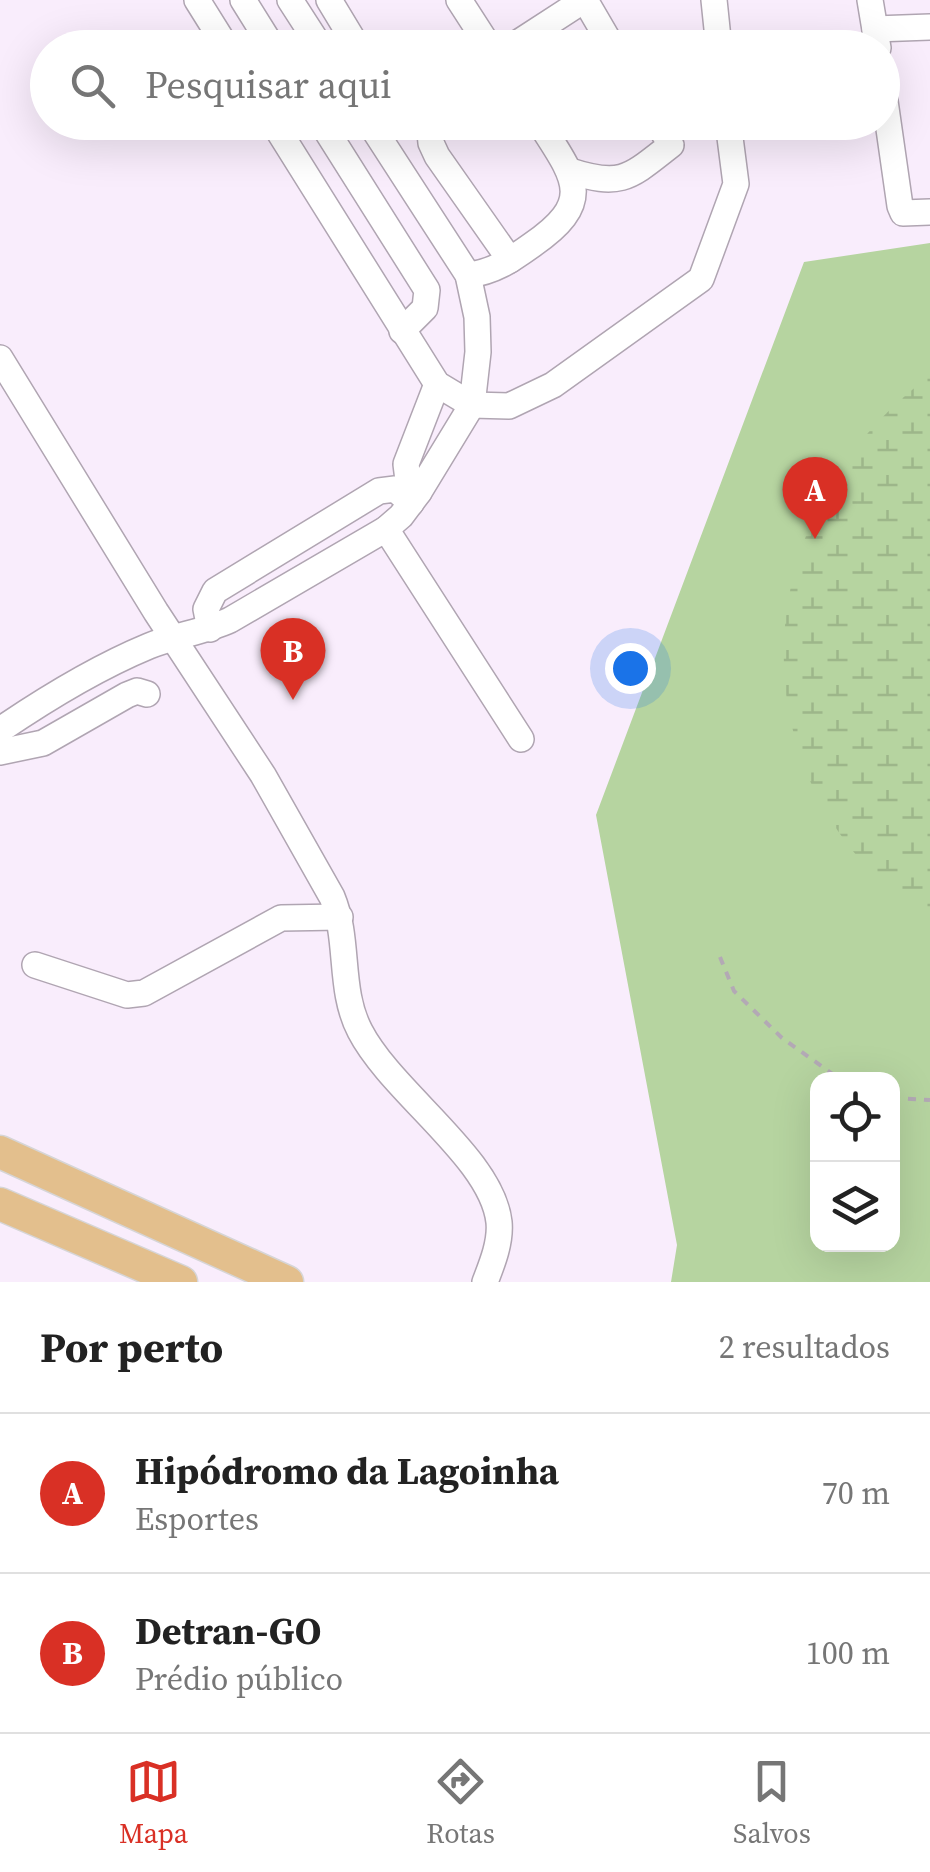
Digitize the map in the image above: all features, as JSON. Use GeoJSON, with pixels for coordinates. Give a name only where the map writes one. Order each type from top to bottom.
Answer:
{"type":"FeatureCollection","features":[{"type":"Feature","properties":{"kind":"main road"},"geometry":{"type":"LineString","coordinates":[[0,1152],[286,1282]]}},
{"type":"Feature","properties":{"kind":"main road"},"geometry":{"type":"LineString","coordinates":[[0,1204],[181,1282]]}},
{"type":"Feature","properties":{"kind":"lane"},"geometry":{"type":"LineString","coordinates":[[197,0],[215,30]]}},
{"type":"Feature","properties":{"kind":"lane"},"geometry":{"type":"LineString","coordinates":[[243,0],[262,30]]}},
{"type":"Feature","properties":{"kind":"lane"},"geometry":{"type":"LineString","coordinates":[[290,0],[309,30]]}},
{"type":"Feature","properties":{"kind":"lane"},"geometry":{"type":"LineString","coordinates":[[329,0],[347,30]]}},
{"type":"Feature","properties":{"kind":"lane"},"geometry":{"type":"LineString","coordinates":[[459,0],[478,30]]}},
{"type":"Feature","properties":{"kind":"lane"},"geometry":{"type":"LineString","coordinates":[[538,30],[584,0],[602,30]]}},
{"type":"Feature","properties":{"kind":"lane"},"geometry":{"type":"LineString","coordinates":[[714,0],[717,30]]}},
{"type":"Feature","properties":{"kind":"lane"},"geometry":{"type":"LineString","coordinates":[[870,0],[875,30]]}},
{"type":"Feature","properties":{"kind":"lane"},"geometry":{"type":"LineString","coordinates":[[900,33],[930,27]]}},
{"type":"Feature","properties":{"kind":"lane"},"geometry":{"type":"LineString","coordinates":[[284,140],[437,384],[472,405],[509,406],[553,386],[701,279],[736,184],[730,140]]}},
{"type":"Feature","properties":{"kind":"lane"},"geometry":{"type":"LineString","coordinates":[[332,140],[427,290],[425,308],[402,330]]}},
{"type":"Feature","properties":{"kind":"lane"},"geometry":{"type":"LineString","coordinates":[[0,730],[72,684],[175,636],[210,629],[386,529],[415,498],[472,405],[478,334],[468,276],[381,140]]}},
{"type":"Feature","properties":{"kind":"lane"},"geometry":{"type":"LineString","coordinates":[[430,140],[510,260]]}},
{"type":"Feature","properties":{"kind":"lane"},"geometry":{"type":"LineString","coordinates":[[468,276],[497,268],[558,228],[568,215],[572,199],[570,170],[551,140]]}},
{"type":"Feature","properties":{"kind":"lane"},"geometry":{"type":"LineString","coordinates":[[570,170],[600,180],[619,180],[671,146],[668,140]]}},
{"type":"Feature","properties":{"kind":"lane"},"geometry":{"type":"LineString","coordinates":[[891,140],[900,206],[904,213],[912,215],[930,212]]}},
{"type":"Feature","properties":{"kind":"lane"},"geometry":{"type":"LineString","coordinates":[[0,358],[300,837],[340,917],[347,991],[358,1029],[384,1070],[473,1166],[490,1194],[499,1224],[495,1256],[486,1282]]}},
{"type":"Feature","properties":{"kind":"lane"},"geometry":{"type":"LineString","coordinates":[[415,498],[406,464],[437,384]]}},
{"type":"Feature","properties":{"kind":"lane"},"geometry":{"type":"LineString","coordinates":[[210,629],[208,600],[232,581],[379,491],[396,489],[415,498]]}},
{"type":"Feature","properties":{"kind":"lane"},"geometry":{"type":"LineString","coordinates":[[386,529],[521,739]]}},
{"type":"Feature","properties":{"kind":"lane"},"geometry":{"type":"LineString","coordinates":[[72,684],[90,714]]}},
{"type":"Feature","properties":{"kind":"lane"},"geometry":{"type":"LineString","coordinates":[[0,752],[16,752],[42,743],[127,695],[137,691],[147,694]]}},
{"type":"Feature","properties":{"kind":"lane"},"geometry":{"type":"LineString","coordinates":[[26,712],[42,743]]}},
{"type":"Feature","properties":{"kind":"lane"},"geometry":{"type":"LineString","coordinates":[[35,965],[127,995],[144,993],[281,918],[340,917]]}},
{"type":"Feature","properties":{"kind":"path"},"geometry":{"type":"LineString","coordinates":[[720,956],[734,990],[782,1038],[829,1072]]}},
{"type":"Feature","properties":{"kind":"path"},"geometry":{"type":"LineString","coordinates":[[900,1098],[930,1100]]}},
{"type":"Feature","properties":{"kind":"green space"},"geometry":{"type":"Polygon","coordinates":[[[930,243],[930,1282],[671,1282],[677,1245],[596,815],[804,262],[930,243]]]}},
{"type":"Feature","properties":{"kind":"green space"},"geometry":{"type":"Polygon","coordinates":[[[930,376],[930,921],[865,865],[819,799],[792,726],[784,650],[794,574],[822,501],[867,434],[930,376]]]}},
{"type":"Feature","properties":{"kind":"place","name":"Hipódromo da Lagoinha"},"geometry":{"type":"Point","coordinates":[815,539]}},
{"type":"Feature","properties":{"kind":"place","name":"Detran-GO"},"geometry":{"type":"Point","coordinates":[293,700]}}]}
